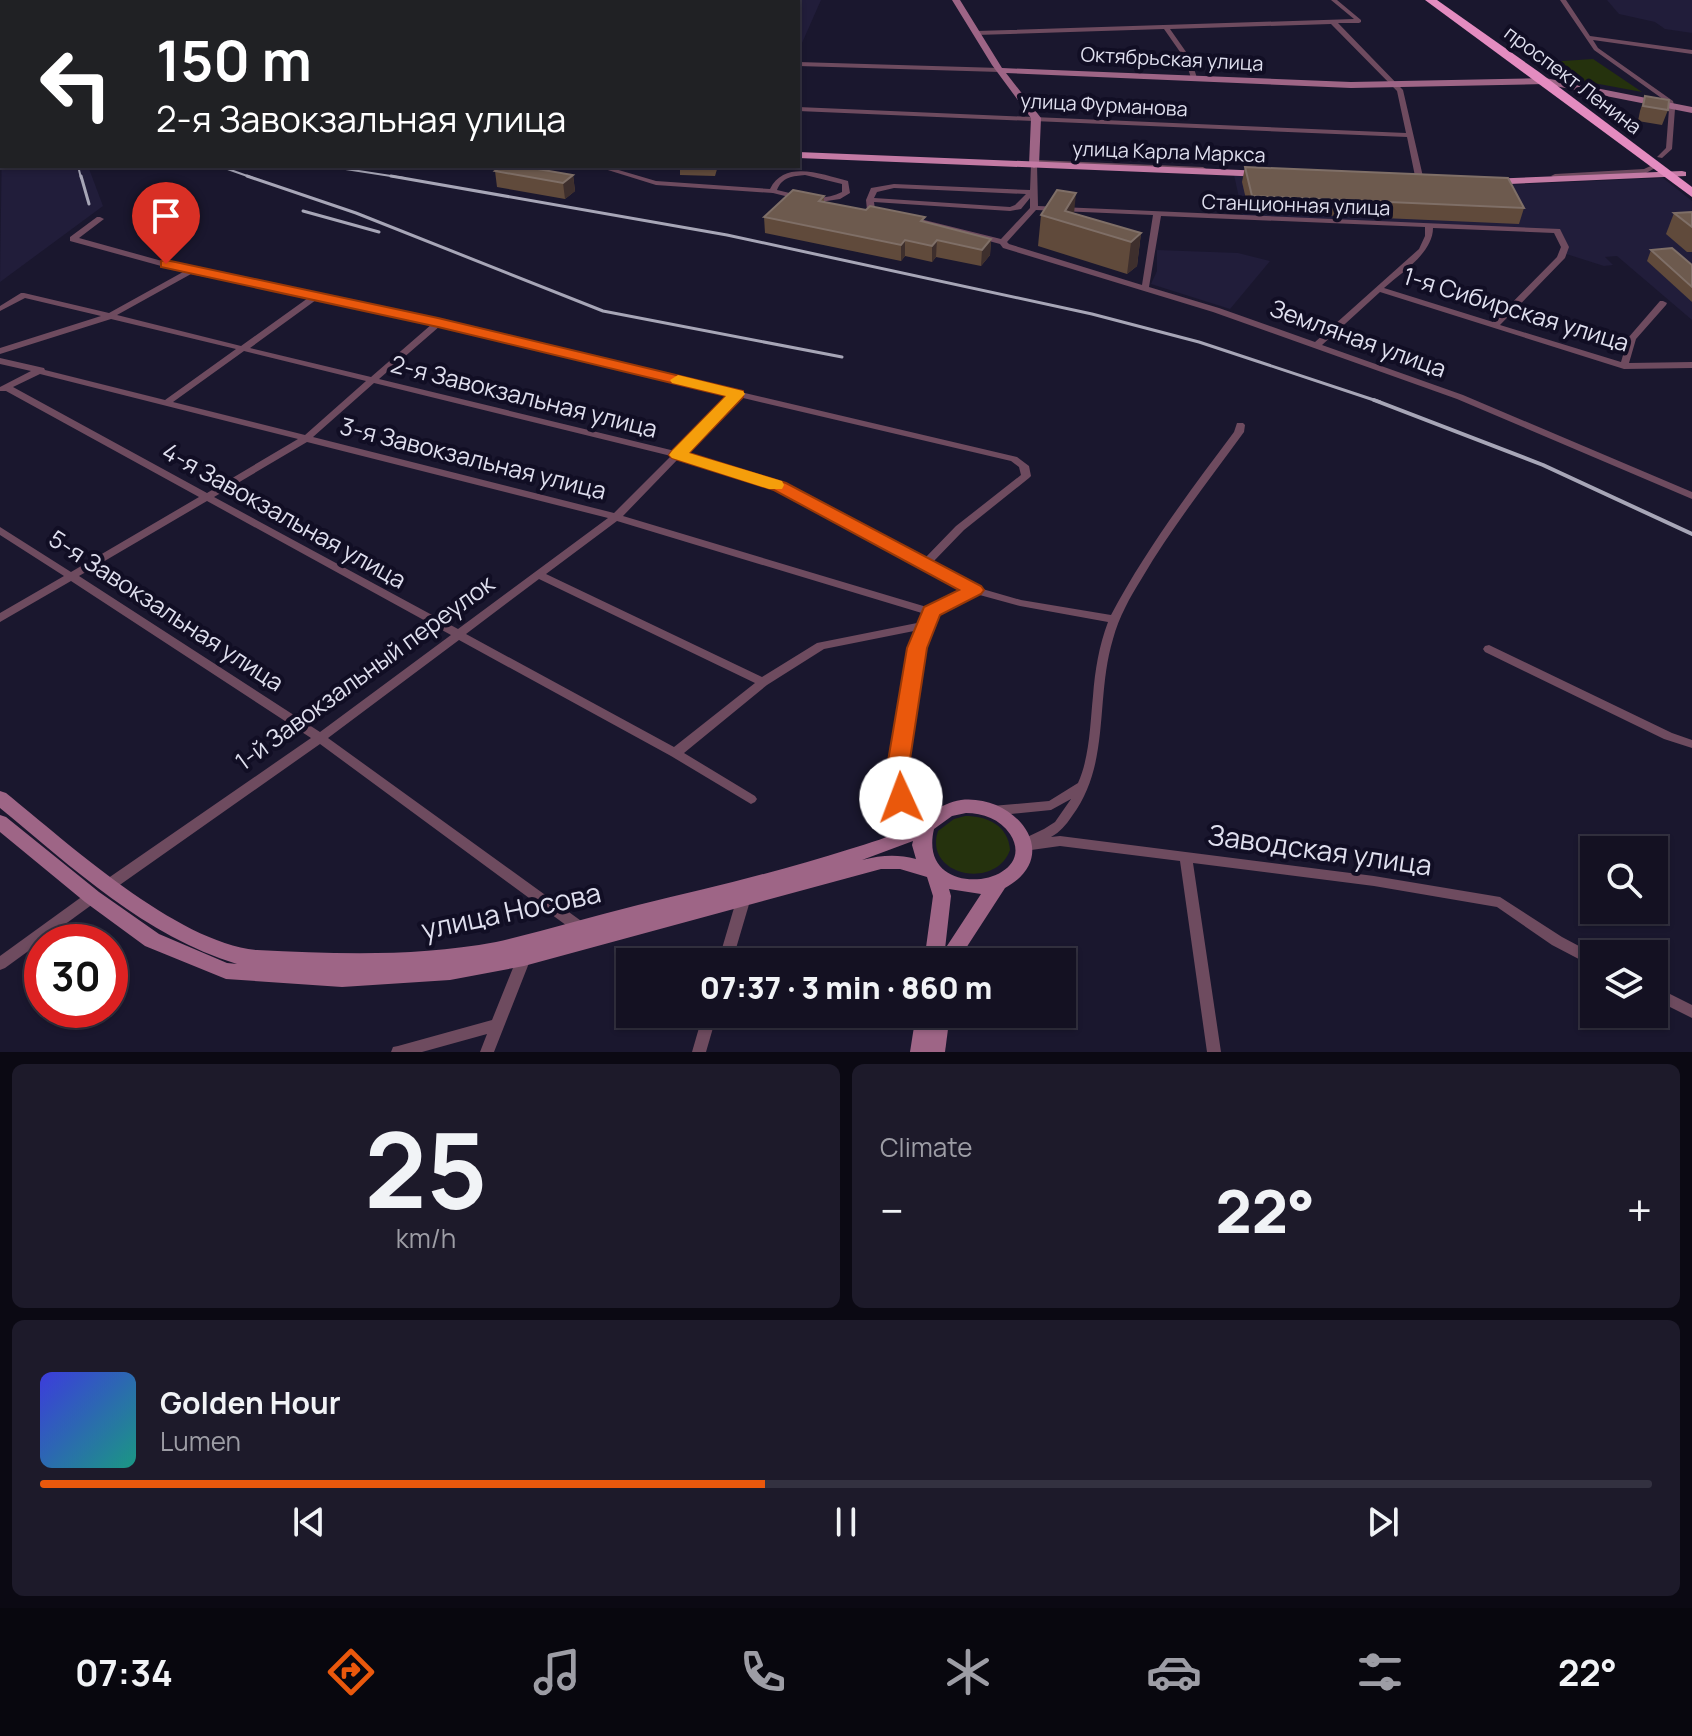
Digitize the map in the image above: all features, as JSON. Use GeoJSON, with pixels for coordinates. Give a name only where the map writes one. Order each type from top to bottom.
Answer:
{"type":"FeatureCollection","features":[{"type":"Feature","properties":{"kind":"highway","name":"проспект Ленина"},"geometry":{"type":"LineString","coordinates":[[1430,0],[1681,177],[1692,193]]}},
{"type":"Feature","properties":{"kind":"highway","name":"проспект Ленина"},"geometry":{"type":"LineString","coordinates":[[1443,0],[1566,86],[1658,161]]}},
{"type":"Feature","properties":{"kind":"main road"},"geometry":{"type":"LineString","coordinates":[[956,0],[1000,70],[1036,118],[1035,163]]}},
{"type":"Feature","properties":{"kind":"main road","name":"Октябрьская улица"},"geometry":{"type":"LineString","coordinates":[[1000,70],[1397,86],[1545,81],[1692,110]]}},
{"type":"Feature","properties":{"kind":"main road","name":"улица Карла Маркса"},"geometry":{"type":"LineString","coordinates":[[800,153],[1271,173]]}},
{"type":"Feature","properties":{"kind":"main road"},"geometry":{"type":"LineString","coordinates":[[1476,180],[1681,177]]}},
{"type":"Feature","properties":{"kind":"main road"},"geometry":{"type":"LineString","coordinates":[[1405,179],[1434,180]]}},
{"type":"Feature","properties":{"kind":"main road","name":"улица Носова"},"geometry":{"type":"LineString","coordinates":[[0,798],[109,885],[167,925],[236,955],[347,964],[523,950],[579,927],[739,895],[870,850],[928,824]]}},
{"type":"Feature","properties":{"kind":"main road"},"geometry":{"type":"LineString","coordinates":[[936,948],[942,896],[933,872],[921,853],[920,843],[928,824],[948,810],[962,807],[992,811],[1014,825],[1024,846],[1018,868],[998,884],[956,948]]}},
{"type":"Feature","properties":{"kind":"main road","name":"улица Носова"},"geometry":{"type":"LineString","coordinates":[[0,822],[92,897],[152,940],[226,971],[342,979],[450,972],[523,950],[881,862],[900,862],[933,872]]}},
{"type":"Feature","properties":{"kind":"main road"},"geometry":{"type":"LineString","coordinates":[[933,872],[959,886],[972,888],[998,884]]}},
{"type":"Feature","properties":{"kind":"main road","name":"1-й Завокзальный переулок"},"geometry":{"type":"LineString","coordinates":[[92,897],[109,885]]}},
{"type":"Feature","properties":{"kind":"main road"},"geometry":{"type":"LineString","coordinates":[[920,1052],[924,1028]]}},
{"type":"Feature","properties":{"kind":"main road"},"geometry":{"type":"LineString","coordinates":[[935,1052],[938,1028]]}},
{"type":"Feature","properties":{"kind":"street"},"geometry":{"type":"LineString","coordinates":[[976,33],[1359,21],[1334,0]]}},
{"type":"Feature","properties":{"kind":"street"},"geometry":{"type":"LineString","coordinates":[[1476,180],[1646,171],[1669,149],[1672,106],[1659,93],[1599,52],[1563,0]]}},
{"type":"Feature","properties":{"kind":"street"},"geometry":{"type":"LineString","coordinates":[[1333,22],[1397,86],[1420,179]]}},
{"type":"Feature","properties":{"kind":"street"},"geometry":{"type":"LineString","coordinates":[[1166,27],[1188,59],[1194,78]]}},
{"type":"Feature","properties":{"kind":"street"},"geometry":{"type":"LineString","coordinates":[[1587,37],[1692,52]]}},
{"type":"Feature","properties":{"kind":"street","name":"Октябрьская улица"},"geometry":{"type":"LineString","coordinates":[[800,64],[1000,70]]}},
{"type":"Feature","properties":{"kind":"street","name":"улица Фурманова"},"geometry":{"type":"LineString","coordinates":[[800,109],[1409,135]]}},
{"type":"Feature","properties":{"kind":"street"},"geometry":{"type":"LineString","coordinates":[[1003,242],[1034,208],[1035,163]]}},
{"type":"Feature","properties":{"kind":"street"},"geometry":{"type":"LineString","coordinates":[[606,168],[656,183],[773,191],[829,200],[842,196],[847,188],[839,180],[793,174],[777,181],[773,191]]}},
{"type":"Feature","properties":{"kind":"street"},"geometry":{"type":"LineString","coordinates":[[886,214],[871,210],[870,200],[874,190],[894,186],[1032,192]]}},
{"type":"Feature","properties":{"kind":"street"},"geometry":{"type":"LineString","coordinates":[[870,200],[1010,209],[1018,207],[1032,192]]}},
{"type":"Feature","properties":{"kind":"street","name":"Станционная улица"},"geometry":{"type":"LineString","coordinates":[[1034,208],[1557,231],[1565,247],[1561,258],[1494,326]]}},
{"type":"Feature","properties":{"kind":"street"},"geometry":{"type":"LineString","coordinates":[[1010,209],[1021,217],[1017,228]]}},
{"type":"Feature","properties":{"kind":"street"},"geometry":{"type":"LineString","coordinates":[[1145,289],[1157,215]]}},
{"type":"Feature","properties":{"kind":"street","name":"Земляная улица"},"geometry":{"type":"LineString","coordinates":[[897,216],[1003,242],[1006,246],[1317,345],[1460,397],[1692,496]]}},
{"type":"Feature","properties":{"kind":"street"},"geometry":{"type":"LineString","coordinates":[[100,219],[73,239],[190,271],[438,323],[1014,459],[1024,466],[1026,473],[960,528],[925,564]]}},
{"type":"Feature","properties":{"kind":"street"},"geometry":{"type":"LineString","coordinates":[[1317,345],[1422,250],[1429,236],[1429,226]]}},
{"type":"Feature","properties":{"kind":"street"},"geometry":{"type":"LineString","coordinates":[[0,351],[108,317],[190,271]]}},
{"type":"Feature","properties":{"kind":"street","name":"1-я Сибирская улица"},"geometry":{"type":"LineString","coordinates":[[1378,289],[1624,366],[1692,365]]}},
{"type":"Feature","properties":{"kind":"street","name":"2-я Завокзальная улица"},"geometry":{"type":"LineString","coordinates":[[0,309],[24,295],[678,455],[780,486],[975,590],[1020,603],[1114,619]]}},
{"type":"Feature","properties":{"kind":"street"},"geometry":{"type":"LineString","coordinates":[[168,402],[315,297]]}},
{"type":"Feature","properties":{"kind":"street"},"geometry":{"type":"LineString","coordinates":[[1624,366],[1632,338],[1663,303]]}},
{"type":"Feature","properties":{"kind":"street"},"geometry":{"type":"LineString","coordinates":[[0,618],[205,495],[307,438],[438,323]]}},
{"type":"Feature","properties":{"kind":"street","name":"3-я Завокзальная улица"},"geometry":{"type":"LineString","coordinates":[[0,361],[616,517],[931,612]]}},
{"type":"Feature","properties":{"kind":"street"},"geometry":{"type":"LineString","coordinates":[[3,389],[41,370]]}},
{"type":"Feature","properties":{"kind":"street","name":"4-я Завокзальная улица"},"geometry":{"type":"LineString","coordinates":[[3,389],[205,495],[675,753],[751,799]]}},
{"type":"Feature","properties":{"kind":"street","name":"1-й Завокзальный переулок"},"geometry":{"type":"LineString","coordinates":[[109,885],[320,738],[616,517],[737,394]]}},
{"type":"Feature","properties":{"kind":"street"},"geometry":{"type":"LineString","coordinates":[[1024,846],[1058,826],[1088,783],[1105,656],[1114,619],[1157,542],[1239,432],[1240,425]]}},
{"type":"Feature","properties":{"kind":"street","name":"5-я Завокзальная улица"},"geometry":{"type":"LineString","coordinates":[[0,530],[320,738],[579,927]]}},
{"type":"Feature","properties":{"kind":"street"},"geometry":{"type":"LineString","coordinates":[[539,575],[763,682]]}},
{"type":"Feature","properties":{"kind":"street"},"geometry":{"type":"LineString","coordinates":[[928,824],[901,798],[896,779],[917,648],[931,612],[975,590]]}},
{"type":"Feature","properties":{"kind":"street"},"geometry":{"type":"LineString","coordinates":[[675,753],[763,682],[821,646],[926,625]]}},
{"type":"Feature","properties":{"kind":"street"},"geometry":{"type":"LineString","coordinates":[[1489,649],[1668,736],[1692,744]]}},
{"type":"Feature","properties":{"kind":"street"},"geometry":{"type":"LineString","coordinates":[[992,811],[1051,805],[1088,783]]}},
{"type":"Feature","properties":{"kind":"street","name":"Заводская улица"},"geometry":{"type":"LineString","coordinates":[[1024,846],[1060,841],[1374,881],[1500,902],[1580,953]]}},
{"type":"Feature","properties":{"kind":"street"},"geometry":{"type":"LineString","coordinates":[[1186,858],[1214,1052]]}},
{"type":"Feature","properties":{"kind":"street"},"geometry":{"type":"LineString","coordinates":[[728,948],[739,895]]}},
{"type":"Feature","properties":{"kind":"street","name":"1-й Завокзальный переулок"},"geometry":{"type":"LineString","coordinates":[[0,964],[92,897]]}},
{"type":"Feature","properties":{"kind":"street"},"geometry":{"type":"LineString","coordinates":[[487,1052],[523,950]]}},
{"type":"Feature","properties":{"kind":"street"},"geometry":{"type":"LineString","coordinates":[[1668,999],[1692,1012]]}},
{"type":"Feature","properties":{"kind":"street"},"geometry":{"type":"LineString","coordinates":[[398,1052],[498,1025]]}},
{"type":"Feature","properties":{"kind":"street"},"geometry":{"type":"LineString","coordinates":[[699,1052],[706,1028]]}},
{"type":"Feature","properties":{"kind":"shaded area"},"geometry":{"type":"Polygon","coordinates":[[[800,0],[821,0],[802,43],[800,0]]]}},
{"type":"Feature","properties":{"kind":"shaded area"},"geometry":{"type":"Polygon","coordinates":[[[1607,0],[1692,0],[1692,33],[1665,29],[1655,22],[1619,14],[1607,0]]]}},
{"type":"Feature","properties":{"kind":"shaded area"},"geometry":{"type":"Polygon","coordinates":[[[2,168],[89,168],[103,206],[0,282],[2,168]]]}},
{"type":"Feature","properties":{"kind":"shaded area"},"geometry":{"type":"Polygon","coordinates":[[[1234,175],[1500,185],[1663,178],[1692,201],[1692,320],[1617,256],[1605,257],[1613,265],[1604,266],[1560,252],[1563,241],[1555,230],[1243,216],[1234,175]]]}},
{"type":"Feature","properties":{"kind":"shaded area"},"geometry":{"type":"Polygon","coordinates":[[[1157,250],[1238,253],[1270,261],[1230,309],[1151,284],[1157,271],[1157,250]]]}},
{"type":"Feature","properties":{"kind":"green space"},"geometry":{"type":"Polygon","coordinates":[[[1593,59],[1642,92],[1572,79],[1548,62],[1593,59]]]}},
{"type":"Feature","properties":{"kind":"green space"},"geometry":{"type":"Polygon","coordinates":[[[965,816],[988,820],[1005,834],[1010,850],[1002,863],[990,871],[977,874],[963,872],[950,867],[941,858],[936,846],[938,831],[954,819],[965,816]]]}},
{"type":"Feature","properties":{"kind":"building"},"geometry":{"type":"Polygon","coordinates":[[[1645,96],[1669,100],[1668,110],[1643,106],[1645,96]]]}},
{"type":"Feature","properties":{"kind":"building"},"geometry":{"type":"Polygon","coordinates":[[[1245,167],[1508,178],[1524,208],[1252,196],[1245,167]]]}},
{"type":"Feature","properties":{"kind":"building"},"geometry":{"type":"Polygon","coordinates":[[[499,168],[532,168],[573,175],[563,183],[495,171],[499,168]]]}},
{"type":"Feature","properties":{"kind":"building"},"geometry":{"type":"Polygon","coordinates":[[[793,190],[824,196],[819,201],[866,210],[870,206],[925,217],[921,221],[991,239],[982,250],[937,240],[932,246],[905,240],[901,245],[764,217],[793,190]]]}},
{"type":"Feature","properties":{"kind":"building"},"geometry":{"type":"Polygon","coordinates":[[[1057,190],[1076,193],[1065,211],[1141,233],[1131,242],[1041,215],[1057,190]]]}},
{"type":"Feature","properties":{"kind":"building"},"geometry":{"type":"Polygon","coordinates":[[[1692,212],[1692,227],[1674,213],[1692,212]]]}},
{"type":"Feature","properties":{"kind":"building"},"geometry":{"type":"Polygon","coordinates":[[[1672,248],[1692,265],[1692,287],[1651,250],[1672,248]]]}},
{"type":"Feature","properties":{"kind":"railway"},"geometry":{"type":"LineString","coordinates":[[78,168],[81,178]]}},
{"type":"Feature","properties":{"kind":"railway"},"geometry":{"type":"LineString","coordinates":[[225,168],[253,178]]}},
{"type":"Feature","properties":{"kind":"railway"},"geometry":{"type":"LineString","coordinates":[[339,168],[391,176]]}},
{"type":"Feature","properties":{"kind":"railway"},"geometry":{"type":"LineString","coordinates":[[81,176],[89,204]]}},
{"type":"Feature","properties":{"kind":"railway"},"geometry":{"type":"LineString","coordinates":[[247,176],[356,213],[603,311],[842,357]]}},
{"type":"Feature","properties":{"kind":"railway"},"geometry":{"type":"LineString","coordinates":[[391,176],[404,178]]}},
{"type":"Feature","properties":{"kind":"railway"},"geometry":{"type":"LineString","coordinates":[[391,176],[727,235],[1092,314],[1199,342],[1374,400]]}},
{"type":"Feature","properties":{"kind":"railway"},"geometry":{"type":"LineString","coordinates":[[303,211],[379,232]]}},
{"type":"Feature","properties":{"kind":"railway"},"geometry":{"type":"LineString","coordinates":[[1374,400],[1380,402]]}},
{"type":"Feature","properties":{"kind":"railway"},"geometry":{"type":"LineString","coordinates":[[1374,400],[1543,465],[1692,534]]}},
{"type":"Feature","properties":{"kind":"slow traffic"},"geometry":{"type":"LineString","coordinates":[[678,380],[737,394],[678,455],[775,485]]}},
{"type":"Feature","properties":{"kind":"route"},"geometry":{"type":"LineString","coordinates":[[166,264],[438,323],[737,394],[678,455],[780,486],[975,590],[931,612],[917,648],[896,779],[901,798]]}}]}
